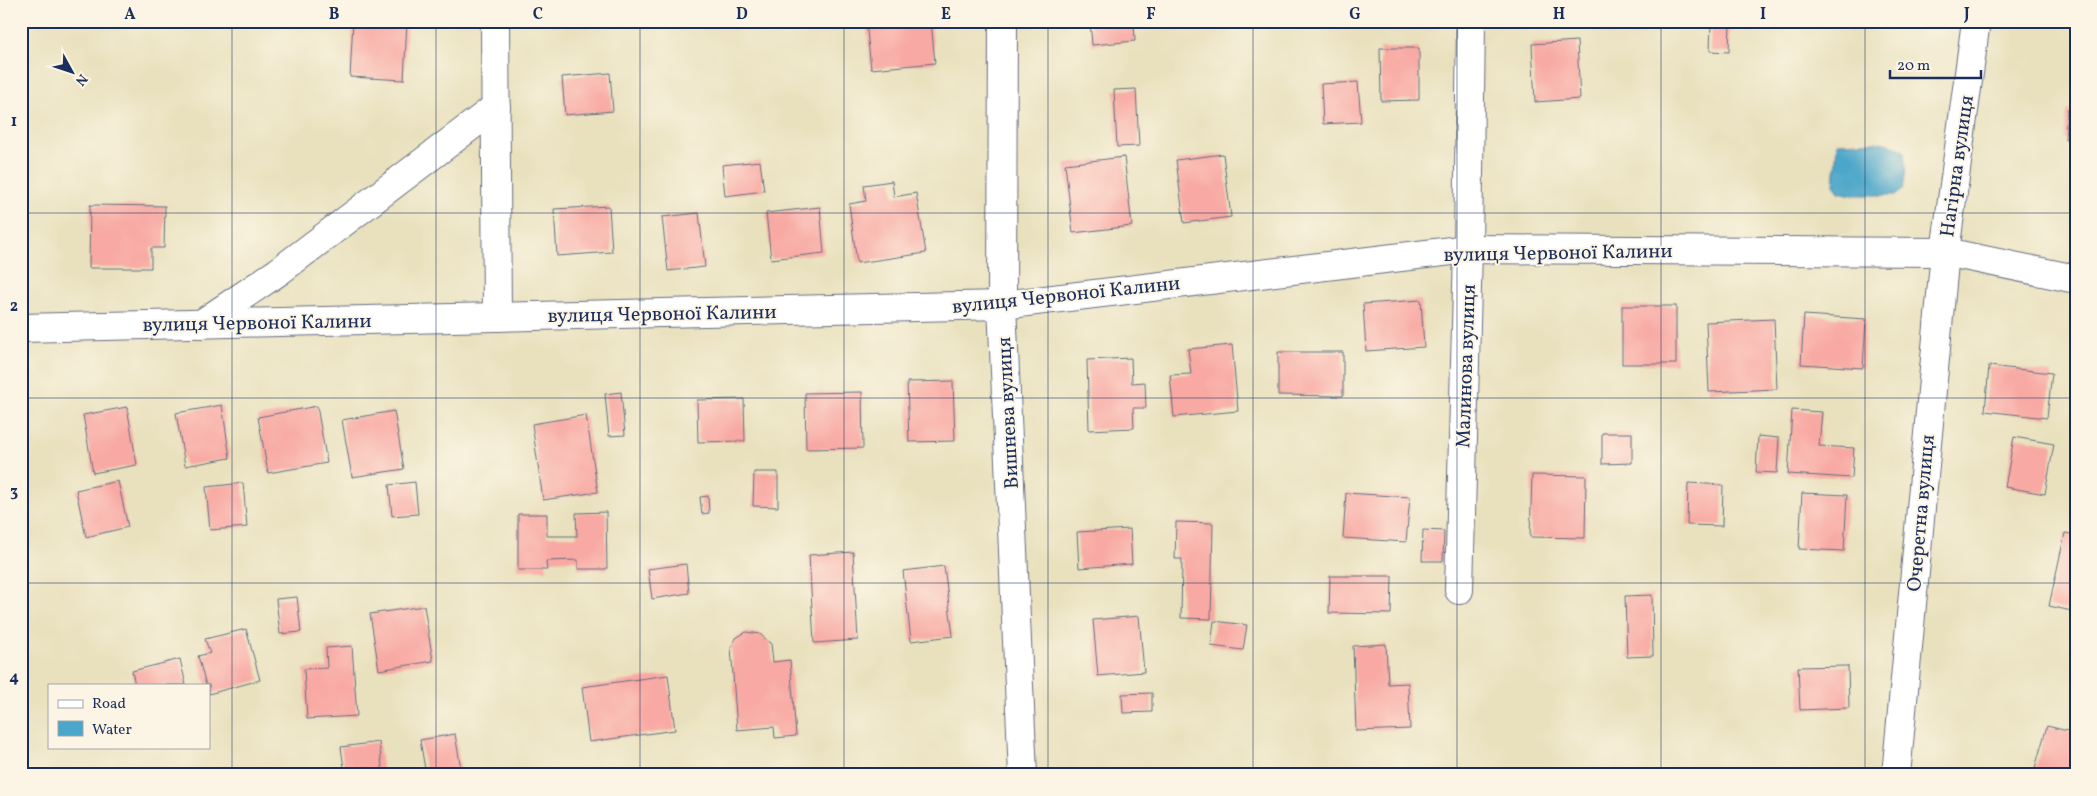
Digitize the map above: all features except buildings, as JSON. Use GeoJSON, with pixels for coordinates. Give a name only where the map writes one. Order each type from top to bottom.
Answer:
{"type":"FeatureCollection","features":[{"type":"Feature","properties":{"kind":"street"},"geometry":{"type":"LineString","coordinates":[[495,21],[497,316]]}},
{"type":"Feature","properties":{"kind":"street","name":"Вишнева вулиця"},"geometry":{"type":"LineString","coordinates":[[1003,21],[1002,304],[1023,775]]}},
{"type":"Feature","properties":{"kind":"street","name":"Малинова вулиця"},"geometry":{"type":"LineString","coordinates":[[1459,590],[1468,249],[1471,21]]}},
{"type":"Feature","properties":{"kind":"street","name":"Нагірна вулиця"},"geometry":{"type":"LineString","coordinates":[[1945,252],[1976,21]]}},
{"type":"Feature","properties":{"kind":"street"},"geometry":{"type":"LineString","coordinates":[[201,324],[278,272],[496,107]]}},
{"type":"Feature","properties":{"kind":"street","name":"вулиця Червоної Калини"},"geometry":{"type":"LineString","coordinates":[[21,328],[1002,304],[1468,249],[1945,252],[2076,279]]}},
{"type":"Feature","properties":{"kind":"street","name":"Очеретна вулиця"},"geometry":{"type":"LineString","coordinates":[[1896,775],[1945,252]]}},
{"type":"Feature","properties":{"kind":"water"},"geometry":{"type":"Polygon","coordinates":[[[1837,143],[1882,143],[1898,147],[1905,152],[1906,168],[1903,190],[1896,195],[1852,195],[1839,192],[1834,185],[1837,143]]]}}]}
